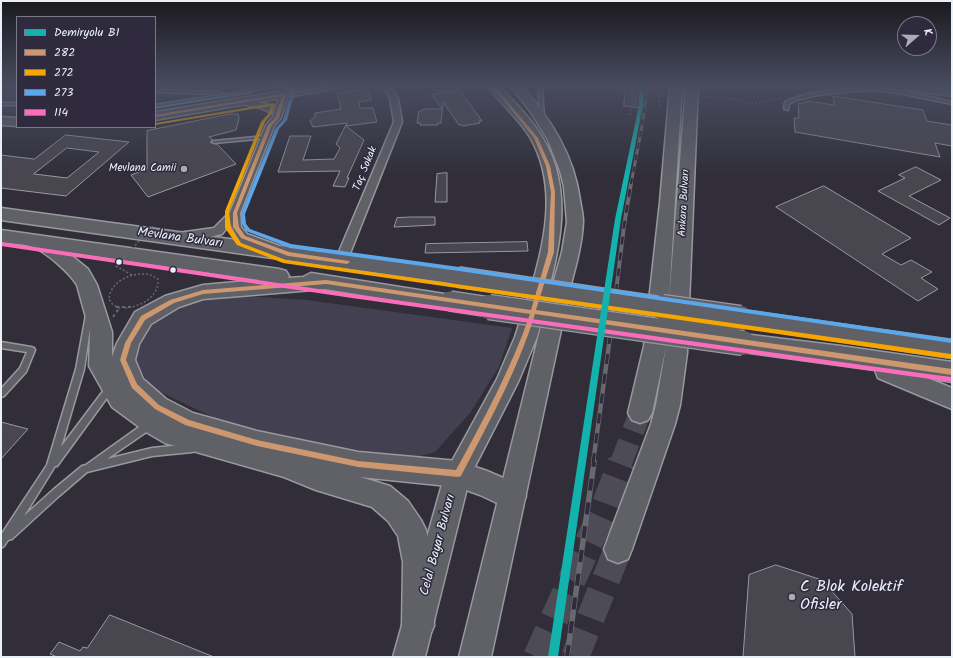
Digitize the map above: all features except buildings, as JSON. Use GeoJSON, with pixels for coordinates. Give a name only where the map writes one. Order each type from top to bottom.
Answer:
{"type":"FeatureCollection","features":[{"type":"Feature","properties":{"kind":"highway","name":"Mevlana Bulvarı"},"geometry":{"type":"LineString","coordinates":[[1,214],[157,231],[288,254],[458,276],[740,318],[946,345]]}},
{"type":"Feature","properties":{"kind":"highway","name":"Mevlana Bulvarı"},"geometry":{"type":"LineString","coordinates":[[1,236],[177,263],[326,282],[952,372]]}},
{"type":"Feature","properties":{"kind":"highway"},"geometry":{"type":"LineString","coordinates":[[40,242],[73,266],[81,274],[87,285],[101,332],[101,366],[121,400],[153,423],[174,435],[284,465],[316,477],[380,496],[398,511],[411,530],[418,562],[418,626]]}},
{"type":"Feature","properties":{"kind":"highway"},"geometry":{"type":"LineString","coordinates":[[326,282],[203,292],[172,301],[143,318],[128,343],[123,360],[134,386],[157,407],[187,423],[257,443],[358,464],[458,474],[486,484],[512,496]]}},
{"type":"Feature","properties":{"kind":"highway"},"geometry":{"type":"LineString","coordinates":[[841,355],[909,380],[952,399]]}},
{"type":"Feature","properties":{"kind":"main road","name":"Celal Bayar Bulvarı"},"geometry":{"type":"LineString","coordinates":[[475,657],[512,496],[547,301],[553,230],[553,192],[548,166],[536,138],[518,117]]}},
{"type":"Feature","properties":{"kind":"main road","name":"Ankara Bulvarı"},"geometry":{"type":"LineString","coordinates":[[668,319],[668,202],[674,117]]}},
{"type":"Feature","properties":{"kind":"main road","name":"Ankara Bulvarı"},"geometry":{"type":"LineString","coordinates":[[668,319],[689,117]]}},
{"type":"Feature","properties":{"kind":"main road","name":"Celal Bayar Bulvarı"},"geometry":{"type":"LineString","coordinates":[[409,657],[458,474],[507,382],[526,337],[547,301],[575,221],[573,191],[566,164],[553,136],[542,119]]}},
{"type":"Feature","properties":{"kind":"main road"},"geometry":{"type":"LineString","coordinates":[[1,121],[16,122]]}},
{"type":"Feature","properties":{"kind":"main road"},"geometry":{"type":"LineString","coordinates":[[640,413],[655,346],[668,319]]}},
{"type":"Feature","properties":{"kind":"main road"},"geometry":{"type":"LineString","coordinates":[[618,549],[663,424],[668,405],[676,353],[668,319]]}},
{"type":"Feature","properties":{"kind":"street"},"geometry":{"type":"LineString","coordinates":[[268,117],[270,125]]}},
{"type":"Feature","properties":{"kind":"street"},"geometry":{"type":"LineString","coordinates":[[157,231],[206,234],[218,231],[235,213],[270,125],[277,117]]}},
{"type":"Feature","properties":{"kind":"street","name":"Taç Sokak"},"geometry":{"type":"LineString","coordinates":[[341,261],[398,122],[397,117]]}},
{"type":"Feature","properties":{"kind":"street"},"geometry":{"type":"LineString","coordinates":[[235,213],[236,227],[243,237],[288,254]]}},
{"type":"Feature","properties":{"kind":"lane"},"geometry":{"type":"LineString","coordinates":[[214,142],[265,137]]}},
{"type":"Feature","properties":{"kind":"lane"},"geometry":{"type":"LineString","coordinates":[[51,467],[80,369],[92,301]]}},
{"type":"Feature","properties":{"kind":"lane"},"geometry":{"type":"LineString","coordinates":[[1,345],[31,350],[23,370],[1,394]]}},
{"type":"Feature","properties":{"kind":"lane"},"geometry":{"type":"LineString","coordinates":[[1,543],[51,467],[112,385]]}},
{"type":"Feature","properties":{"kind":"lane"},"geometry":{"type":"LineString","coordinates":[[1,543],[85,469],[153,423]]}},
{"type":"Feature","properties":{"kind":"lane"},"geometry":{"type":"LineString","coordinates":[[85,469],[152,452],[181,449],[222,448]]}},
{"type":"Feature","properties":{"kind":"path"},"geometry":{"type":"LineString","coordinates":[[132,276],[124,279],[111,288],[108,299],[114,306],[127,307],[138,305],[147,301],[158,290],[158,280],[154,276],[140,274],[132,276],[116,266],[157,231]]}},
{"type":"Feature","properties":{"kind":"shaded area"},"geometry":{"type":"Polygon","coordinates":[[[244,296],[307,300],[512,328],[499,367],[470,413],[435,452],[402,461],[223,422],[150,387],[135,359],[141,338],[160,316],[201,298],[244,296]]]}},
{"type":"Feature","properties":{"kind":"tunnel"},"geometry":{"type":"LineString","coordinates":[[621,463],[640,413]]}},
{"type":"Feature","properties":{"kind":"tunnel"},"geometry":{"type":"LineString","coordinates":[[537,657],[606,504],[622,462]]}},
{"type":"Feature","properties":{"kind":"tunnel"},"geometry":{"type":"LineString","coordinates":[[575,657],[618,549]]}},
{"type":"Feature","properties":{"kind":"railway"},"geometry":{"type":"LineString","coordinates":[[631,184],[643,117]]}},
{"type":"Feature","properties":{"kind":"railway"},"geometry":{"type":"LineString","coordinates":[[614,308],[631,183]]}},
{"type":"Feature","properties":{"kind":"railway"},"geometry":{"type":"LineString","coordinates":[[593,463],[614,307]]}},
{"type":"Feature","properties":{"kind":"railway"},"geometry":{"type":"LineString","coordinates":[[567,657],[594,462]]}},
{"type":"Feature","properties":{"kind":"rail line","name":"B1"},"geometry":{"type":"LineString","coordinates":[[553,657],[618,219],[639,117]]}},
{"type":"Feature","properties":{"kind":"transit line","name":"272"},"geometry":{"type":"LineString","coordinates":[[156,124],[199,117]]}},
{"type":"Feature","properties":{"kind":"transit line","name":"272"},"geometry":{"type":"LineString","coordinates":[[268,117],[263,122],[227,211],[228,228],[239,244],[285,262],[951,357]]}},
{"type":"Feature","properties":{"kind":"transit line","name":"282"},"geometry":{"type":"LineString","coordinates":[[277,117],[270,125],[235,213],[236,227],[243,237],[288,254],[347,262]]}},
{"type":"Feature","properties":{"kind":"transit line","name":"273"},"geometry":{"type":"LineString","coordinates":[[286,117],[277,129],[243,214],[244,224],[248,230],[290,246],[459,269],[952,341]]}},
{"type":"Feature","properties":{"kind":"transit line","name":"282"},"geometry":{"type":"LineString","coordinates":[[518,117],[536,138],[548,166],[553,192],[551,252],[533,312]]}},
{"type":"Feature","properties":{"kind":"transit line","name":"114"},"geometry":{"type":"LineString","coordinates":[[1,244],[264,283],[951,380]]}},
{"type":"Feature","properties":{"kind":"transit line","name":"282"},"geometry":{"type":"LineString","coordinates":[[326,282],[533,312],[509,375],[490,415],[458,474],[358,464],[257,443],[187,423],[157,407],[134,386],[123,360],[128,343],[143,318],[172,301],[203,292],[326,282]]}},
{"type":"Feature","properties":{"kind":"transit line","name":"282"},"geometry":{"type":"LineString","coordinates":[[533,312],[952,372]]}},
{"type":"Feature","properties":{"kind":"place","name":"Mevlana Camii"},"geometry":{"type":"Point","coordinates":[184,169]}},
{"type":"Feature","properties":{"kind":"place","name":"C Blok Kolektif Ofisler"},"geometry":{"type":"Point","coordinates":[792,597]}}]}
